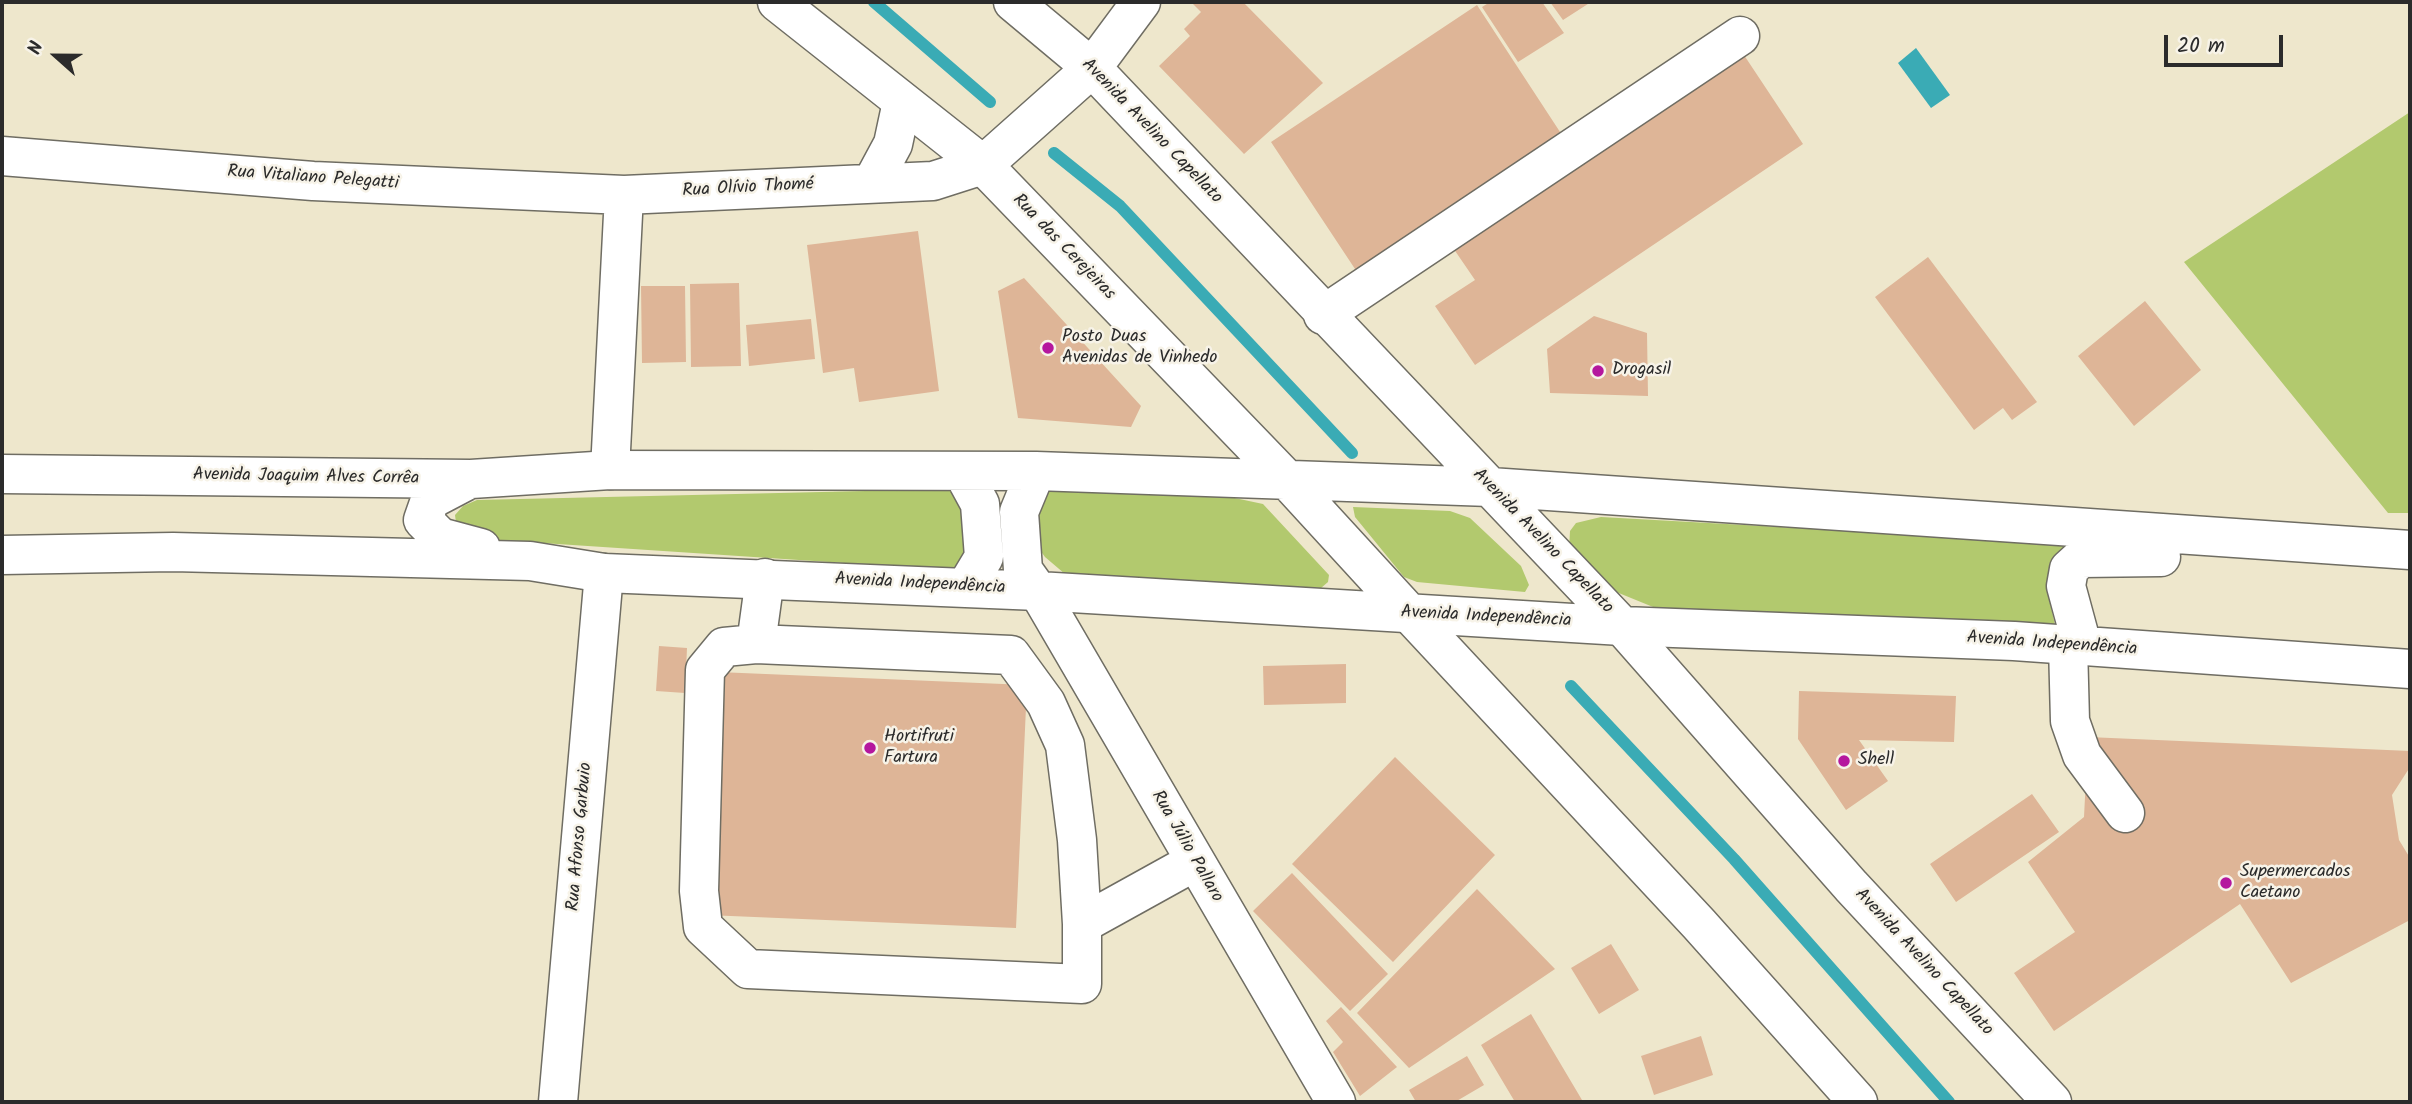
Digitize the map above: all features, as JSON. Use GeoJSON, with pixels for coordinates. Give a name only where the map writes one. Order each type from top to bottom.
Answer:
{"type":"FeatureCollection","features":[{"type":"Feature","properties":{"kind":"main road","name":"Rua das Cerejeiras"},"geometry":{"type":"LineString","coordinates":[[776,2],[983,165],[1289,482],[1410,614]]}},
{"type":"Feature","properties":{"kind":"main road","name":"Avenida Avelino Capellato"},"geometry":{"type":"LineString","coordinates":[[1013,2],[1092,68],[1323,315],[1622,626],[1851,886],[2052,1102]]}},
{"type":"Feature","properties":{"kind":"main road","name":"Rua Olívio Thomé"},"geometry":{"type":"LineString","coordinates":[[624,195],[933,181],[983,165],[1092,68],[1142,2]]}},
{"type":"Feature","properties":{"kind":"main road"},"geometry":{"type":"LineString","coordinates":[[1323,315],[1740,36]]}},
{"type":"Feature","properties":{"kind":"main road"},"geometry":{"type":"LineString","coordinates":[[872,183],[893,144],[902,102]]}},
{"type":"Feature","properties":{"kind":"main road","name":"Rua Vitaliano Pelegatti"},"geometry":{"type":"LineString","coordinates":[[2,156],[313,181],[624,195]]}},
{"type":"Feature","properties":{"kind":"main road"},"geometry":{"type":"LineString","coordinates":[[624,195],[610,470],[1036,471],[1490,487],[2410,550]]}},
{"type":"Feature","properties":{"kind":"main road","name":"Avenida Joaquim Alves Corrêa"},"geometry":{"type":"LineString","coordinates":[[2,474],[471,479],[610,470]]}},
{"type":"Feature","properties":{"kind":"main road"},"geometry":{"type":"LineString","coordinates":[[962,471],[980,503],[984,556],[966,587]]}},
{"type":"Feature","properties":{"kind":"main road","name":"Rua Júlio Pallaro"},"geometry":{"type":"LineString","coordinates":[[1036,471],[1019,512],[1023,570],[1038,591],[1336,1102]]}},
{"type":"Feature","properties":{"kind":"main road"},"geometry":{"type":"LineString","coordinates":[[471,479],[430,500],[423,520],[440,537],[530,561],[604,573]]}},
{"type":"Feature","properties":{"kind":"main road"},"geometry":{"type":"LineString","coordinates":[[2125,813],[2082,755],[2070,721],[2075,645],[2066,586],[2069,569],[2081,558],[2155,558],[2202,552],[2248,539]]}},
{"type":"Feature","properties":{"kind":"main road"},"geometry":{"type":"LineString","coordinates":[[2,555],[173,552],[530,561]]}},
{"type":"Feature","properties":{"kind":"main road","name":"Avenida Independência"},"geometry":{"type":"LineString","coordinates":[[604,573],[966,587],[1622,626],[1823,632],[2075,645],[2182,655],[2410,668]]}},
{"type":"Feature","properties":{"kind":"main road","name":"Rua Afonso Garbuio"},"geometry":{"type":"LineString","coordinates":[[558,1102],[604,573]]}},
{"type":"Feature","properties":{"kind":"main road"},"geometry":{"type":"LineString","coordinates":[[756,644],[765,578]]}},
{"type":"Feature","properties":{"kind":"main road"},"geometry":{"type":"LineString","coordinates":[[1410,614],[1690,914],[1858,1102]]}},
{"type":"Feature","properties":{"kind":"main road"},"geometry":{"type":"LineString","coordinates":[[756,644],[1011,655],[1046,703],[1065,745],[1077,840],[1082,984],[748,970],[703,927],[699,891],[705,670],[724,647],[756,644]]}},
{"type":"Feature","properties":{"kind":"main road"},"geometry":{"type":"LineString","coordinates":[[1082,924],[1194,862]]}},
{"type":"Feature","properties":{"kind":"green space"},"geometry":{"type":"Polygon","coordinates":[[[2410,112],[2410,513],[2388,513],[2184,262],[2410,112]]]}},
{"type":"Feature","properties":{"kind":"green space"},"geometry":{"type":"Polygon","coordinates":[[[1050,487],[1230,497],[1263,504],[1329,575],[1328,582],[1321,588],[1065,574],[1045,557],[1035,543],[1032,507],[1050,487]]]}},
{"type":"Feature","properties":{"kind":"green space"},"geometry":{"type":"Polygon","coordinates":[[[951,489],[965,497],[975,537],[963,566],[950,570],[467,538],[457,531],[455,515],[463,506],[477,500],[951,489]]]}},
{"type":"Feature","properties":{"kind":"green space"},"geometry":{"type":"Polygon","coordinates":[[[1353,507],[1450,511],[1470,518],[1521,566],[1529,585],[1525,592],[1417,582],[1404,577],[1355,517],[1353,507]]]}},
{"type":"Feature","properties":{"kind":"green space"},"geometry":{"type":"Polygon","coordinates":[[[1601,517],[2067,543],[2049,571],[2047,590],[2056,629],[1658,609],[1604,587],[1569,549],[1570,531],[1576,523],[1601,517]]]}},
{"type":"Feature","properties":{"kind":"water"},"geometry":{"type":"Polygon","coordinates":[[[1916,48],[1950,95],[1931,108],[1898,63],[1916,48]]]}},
{"type":"Feature","properties":{"kind":"building"},"geometry":{"type":"Polygon","coordinates":[[[1243,2],[1323,83],[1244,154],[1159,66],[1190,36],[1184,29],[1201,12],[1193,4],[1243,2]]]}},
{"type":"Feature","properties":{"kind":"building"},"geometry":{"type":"Polygon","coordinates":[[[1490,2],[1542,2],[1564,33],[1518,62],[1482,7],[1490,2]]]}},
{"type":"Feature","properties":{"kind":"building"},"geometry":{"type":"Polygon","coordinates":[[[1550,2],[1591,2],[1563,20],[1550,2]]]}},
{"type":"Feature","properties":{"kind":"building"},"geometry":{"type":"Polygon","coordinates":[[[1477,5],[1562,135],[1357,272],[1271,142],[1477,5]]]}},
{"type":"Feature","properties":{"kind":"building"},"geometry":{"type":"Polygon","coordinates":[[[1738,46],[1803,144],[1475,365],[1435,306],[1475,280],[1449,242],[1738,46]]]}},
{"type":"Feature","properties":{"kind":"building"},"geometry":{"type":"Polygon","coordinates":[[[918,231],[939,391],[859,402],[854,368],[823,373],[807,245],[918,231]]]}},
{"type":"Feature","properties":{"kind":"building"},"geometry":{"type":"Polygon","coordinates":[[[1928,257],[2037,402],[2012,420],[2003,408],[1974,430],[1875,297],[1928,257]]]}},
{"type":"Feature","properties":{"kind":"building","name":"Posto Duas Avenidas de Vinhedo"},"geometry":{"type":"Polygon","coordinates":[[[1024,278],[1141,406],[1131,427],[1018,418],[998,291],[1024,278]]]}},
{"type":"Feature","properties":{"kind":"building"},"geometry":{"type":"Polygon","coordinates":[[[739,283],[741,366],[691,367],[690,284],[739,283]]]}},
{"type":"Feature","properties":{"kind":"building"},"geometry":{"type":"Polygon","coordinates":[[[641,286],[685,286],[686,362],[642,363],[641,286]]]}},
{"type":"Feature","properties":{"kind":"building"},"geometry":{"type":"Polygon","coordinates":[[[2145,301],[2201,370],[2134,426],[2078,356],[2145,301]]]}},
{"type":"Feature","properties":{"kind":"building","name":"Drogasil"},"geometry":{"type":"Polygon","coordinates":[[[1594,316],[1647,333],[1648,396],[1550,393],[1547,349],[1594,316]]]}},
{"type":"Feature","properties":{"kind":"building"},"geometry":{"type":"Polygon","coordinates":[[[811,319],[815,359],[749,366],[746,325],[811,319]]]}},
{"type":"Feature","properties":{"kind":"building"},"geometry":{"type":"Polygon","coordinates":[[[659,646],[687,648],[685,693],[656,691],[659,646]]]}},
{"type":"Feature","properties":{"kind":"building"},"geometry":{"type":"Polygon","coordinates":[[[1346,664],[1346,703],[1264,705],[1263,666],[1346,664]]]}},
{"type":"Feature","properties":{"kind":"building","name":"Hortifruti Fartura"},"geometry":{"type":"Polygon","coordinates":[[[718,672],[1027,685],[1016,928],[707,915],[718,672]]]}},
{"type":"Feature","properties":{"kind":"building","name":"Shell"},"geometry":{"type":"Polygon","coordinates":[[[1799,691],[1956,696],[1954,742],[1859,740],[1888,781],[1846,810],[1798,739],[1799,691]]]}},
{"type":"Feature","properties":{"kind":"building","name":"Supermercados Caetano"},"geometry":{"type":"Polygon","coordinates":[[[2088,737],[2410,751],[2410,767],[2392,795],[2399,840],[2410,858],[2410,920],[2291,983],[2240,904],[2054,1031],[2014,973],[2075,932],[2028,862],[2084,817],[2088,737]]]}},
{"type":"Feature","properties":{"kind":"building"},"geometry":{"type":"Polygon","coordinates":[[[1395,757],[1495,855],[1393,962],[1292,864],[1395,757]]]}},
{"type":"Feature","properties":{"kind":"building"},"geometry":{"type":"Polygon","coordinates":[[[2032,794],[2059,832],[1956,902],[1930,864],[2032,794]]]}},
{"type":"Feature","properties":{"kind":"building"},"geometry":{"type":"Polygon","coordinates":[[[1292,873],[1388,974],[1350,1011],[1253,911],[1292,873]]]}},
{"type":"Feature","properties":{"kind":"building"},"geometry":{"type":"Polygon","coordinates":[[[1477,889],[1555,969],[1409,1068],[1357,1013],[1477,889]]]}},
{"type":"Feature","properties":{"kind":"building"},"geometry":{"type":"Polygon","coordinates":[[[1611,944],[1639,990],[1599,1014],[1571,968],[1611,944]]]}},
{"type":"Feature","properties":{"kind":"building"},"geometry":{"type":"Polygon","coordinates":[[[1341,1007],[1397,1067],[1360,1096],[1333,1052],[1343,1042],[1326,1021],[1341,1007]]]}},
{"type":"Feature","properties":{"kind":"building"},"geometry":{"type":"Polygon","coordinates":[[[1531,1014],[1582,1100],[1579,1102],[1515,1102],[1481,1045],[1531,1014]]]}},
{"type":"Feature","properties":{"kind":"building"},"geometry":{"type":"Polygon","coordinates":[[[1701,1036],[1713,1075],[1654,1095],[1641,1056],[1701,1036]]]}},
{"type":"Feature","properties":{"kind":"building"},"geometry":{"type":"Polygon","coordinates":[[[1467,1056],[1484,1085],[1455,1102],[1416,1102],[1409,1090],[1467,1056]]]}},
{"type":"Feature","properties":{"kind":"waterway"},"geometry":{"type":"LineString","coordinates":[[874,2],[990,102]]}},
{"type":"Feature","properties":{"kind":"waterway"},"geometry":{"type":"LineString","coordinates":[[1054,153],[1120,206],[1352,453]]}},
{"type":"Feature","properties":{"kind":"waterway"},"geometry":{"type":"LineString","coordinates":[[1571,686],[1734,859],[1949,1102]]}},
{"type":"Feature","properties":{"kind":"place","name":"Posto Duas Avenidas de Vinhedo"},"geometry":{"type":"Point","coordinates":[1048,348]}},
{"type":"Feature","properties":{"kind":"place","name":"Drogasil"},"geometry":{"type":"Point","coordinates":[1598,371]}},
{"type":"Feature","properties":{"kind":"place","name":"Hortifruti Fartura"},"geometry":{"type":"Point","coordinates":[870,748]}},
{"type":"Feature","properties":{"kind":"place","name":"Shell"},"geometry":{"type":"Point","coordinates":[1844,761]}},
{"type":"Feature","properties":{"kind":"place","name":"Supermercados Caetano"},"geometry":{"type":"Point","coordinates":[2226,883]}}]}
